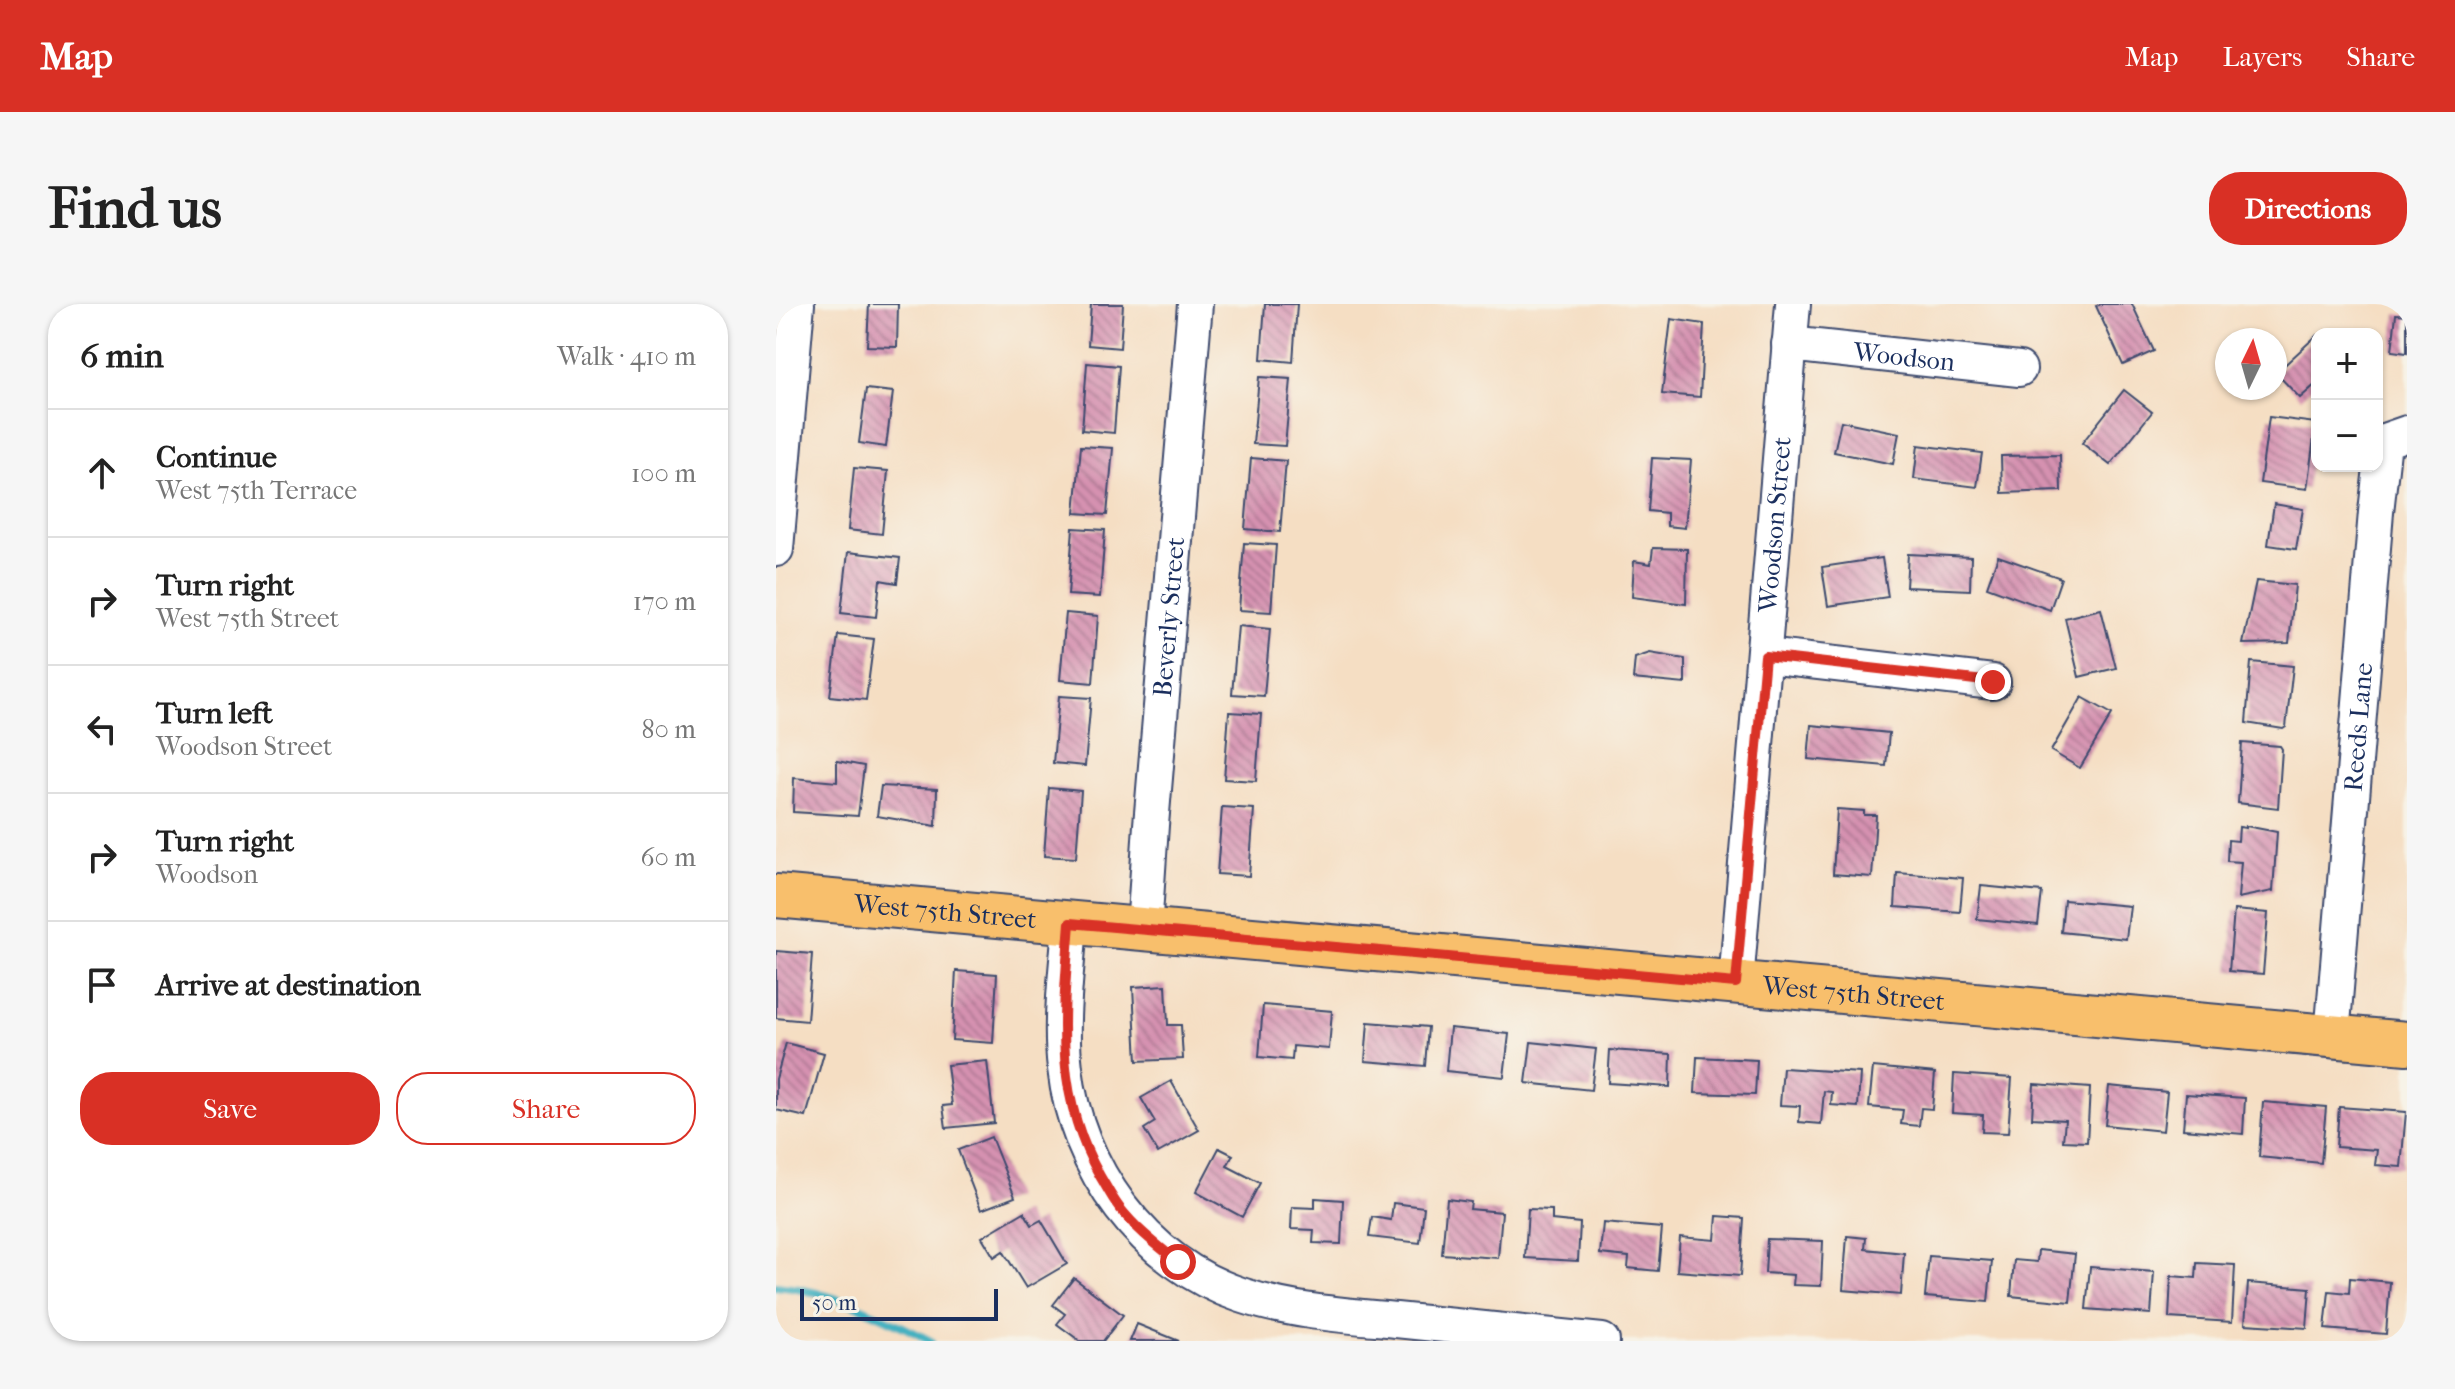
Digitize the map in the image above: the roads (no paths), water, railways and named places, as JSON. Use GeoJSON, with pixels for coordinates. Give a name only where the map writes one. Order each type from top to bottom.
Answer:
{"type":"FeatureCollection","features":[{"type":"Feature","properties":{"kind":"main road","name":"West 75th Street"},"geometry":{"type":"LineString","coordinates":[[776,896],[2407,1043]]}},
{"type":"Feature","properties":{"kind":"street"},"geometry":{"type":"LineString","coordinates":[[776,549],[797,304]]}},
{"type":"Feature","properties":{"kind":"street","name":"Beverly Street"},"geometry":{"type":"LineString","coordinates":[[1144,930],[1195,304]]}},
{"type":"Feature","properties":{"kind":"street","name":"Woodson Street"},"geometry":{"type":"LineString","coordinates":[[1736,983],[1793,304]]}},
{"type":"Feature","properties":{"kind":"street","name":"Woodson"},"geometry":{"type":"LineString","coordinates":[[1789,344],[2019,369]]}},
{"type":"Feature","properties":{"kind":"street","name":"Reeds Lane"},"geometry":{"type":"LineString","coordinates":[[2332,1036],[2382,455],[2384,441],[2407,433]]}},
{"type":"Feature","properties":{"kind":"street"},"geometry":{"type":"LineString","coordinates":[[1765,656],[1993,682]]}},
{"type":"Feature","properties":{"kind":"street"},"geometry":{"type":"LineString","coordinates":[[1070,923],[1063,1019],[1064,1066],[1079,1133],[1118,1205],[1140,1231],[1178,1262],[1240,1295],[1307,1311],[1602,1341]]}},
{"type":"Feature","properties":{"kind":"waterway"},"geometry":{"type":"LineString","coordinates":[[776,1286],[837,1299],[875,1313],[931,1341]]}}]}
